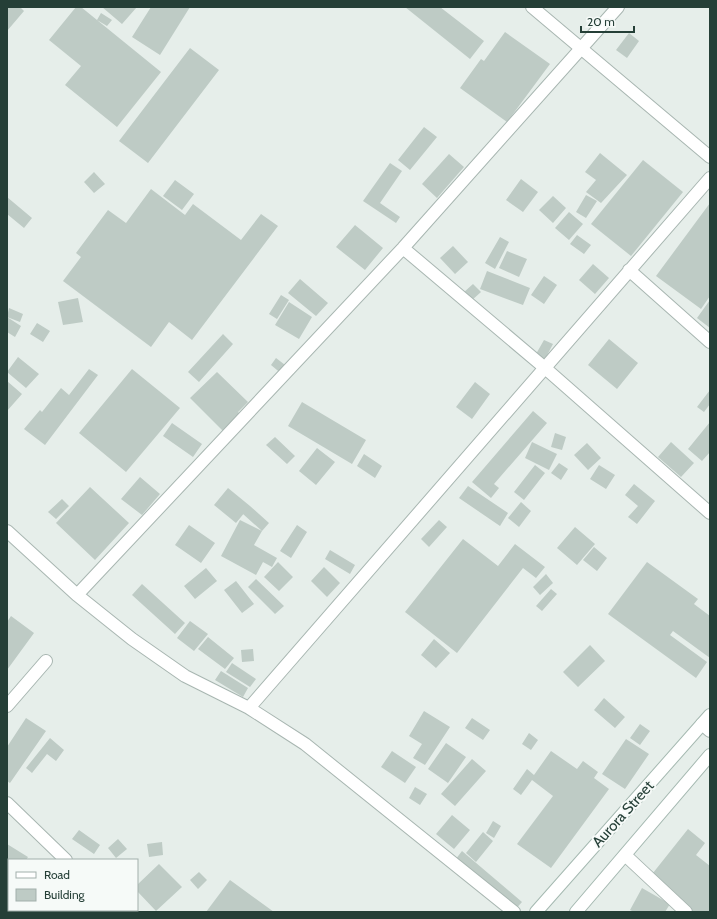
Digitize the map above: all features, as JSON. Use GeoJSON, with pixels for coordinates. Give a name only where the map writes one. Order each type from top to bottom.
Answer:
{"type":"FeatureCollection","features":[{"type":"Feature","properties":{"kind":"street"},"geometry":{"type":"LineString","coordinates":[[532,7],[710,157]]}},
{"type":"Feature","properties":{"kind":"street"},"geometry":{"type":"LineString","coordinates":[[77,595],[403,248],[618,7]]}},
{"type":"Feature","properties":{"kind":"street"},"geometry":{"type":"LineString","coordinates":[[249,708],[710,178]]}},
{"type":"Feature","properties":{"kind":"street"},"geometry":{"type":"LineString","coordinates":[[403,248],[545,368],[710,513]]}},
{"type":"Feature","properties":{"kind":"street"},"geometry":{"type":"LineString","coordinates":[[629,270],[710,342]]}},
{"type":"Feature","properties":{"kind":"street"},"geometry":{"type":"LineString","coordinates":[[7,531],[77,595],[132,639],[185,676],[249,708],[306,744],[514,912]]}},
{"type":"Feature","properties":{"kind":"street"},"geometry":{"type":"LineString","coordinates":[[7,706],[46,661]]}},
{"type":"Feature","properties":{"kind":"street","name":"Aurora Street"},"geometry":{"type":"LineString","coordinates":[[536,912],[707,723]]}},
{"type":"Feature","properties":{"kind":"street","name":"Aurora Street"},"geometry":{"type":"LineString","coordinates":[[576,912],[710,755]]}},
{"type":"Feature","properties":{"kind":"street"},"geometry":{"type":"LineString","coordinates":[[7,803],[65,859]]}},
{"type":"Feature","properties":{"kind":"street"},"geometry":{"type":"LineString","coordinates":[[625,855],[686,912]]}},
{"type":"Feature","properties":{"kind":"building"},"geometry":{"type":"Polygon","coordinates":[[[7,7],[20,7],[24,11],[7,31],[7,7]]]}},
{"type":"Feature","properties":{"kind":"building"},"geometry":{"type":"Polygon","coordinates":[[[76,7],[81,7],[161,72],[117,127],[65,85],[81,66],[49,40],[76,7]]]}},
{"type":"Feature","properties":{"kind":"building"},"geometry":{"type":"Polygon","coordinates":[[[102,7],[137,7],[122,24],[102,7]]]}},
{"type":"Feature","properties":{"kind":"building"},"geometry":{"type":"Polygon","coordinates":[[[151,7],[190,7],[160,55],[132,37],[151,7]]]}},
{"type":"Feature","properties":{"kind":"building"},"geometry":{"type":"Polygon","coordinates":[[[405,7],[440,7],[484,41],[470,59],[405,7]]]}},
{"type":"Feature","properties":{"kind":"building"},"geometry":{"type":"Polygon","coordinates":[[[101,13],[112,20],[107,26],[97,20],[101,13]]]}},
{"type":"Feature","properties":{"kind":"building"},"geometry":{"type":"Polygon","coordinates":[[[505,32],[550,64],[507,122],[460,88],[481,59],[484,61],[505,32]]]}},
{"type":"Feature","properties":{"kind":"building"},"geometry":{"type":"Polygon","coordinates":[[[629,33],[639,41],[627,58],[616,50],[629,33]]]}},
{"type":"Feature","properties":{"kind":"building"},"geometry":{"type":"Polygon","coordinates":[[[190,48],[219,70],[148,163],[119,141],[190,48]]]}},
{"type":"Feature","properties":{"kind":"building"},"geometry":{"type":"Polygon","coordinates":[[[424,127],[437,137],[410,170],[398,160],[424,127]]]}},
{"type":"Feature","properties":{"kind":"building"},"geometry":{"type":"Polygon","coordinates":[[[600,153],[627,175],[601,203],[586,192],[596,180],[585,172],[600,153]]]}},
{"type":"Feature","properties":{"kind":"building"},"geometry":{"type":"Polygon","coordinates":[[[449,154],[464,167],[437,198],[422,184],[449,154]]]}},
{"type":"Feature","properties":{"kind":"building"},"geometry":{"type":"Polygon","coordinates":[[[643,160],[683,192],[631,256],[591,224],[643,160]]]}},
{"type":"Feature","properties":{"kind":"building"},"geometry":{"type":"Polygon","coordinates":[[[390,163],[402,171],[380,203],[400,217],[396,223],[363,201],[390,163]]]}},
{"type":"Feature","properties":{"kind":"building"},"geometry":{"type":"Polygon","coordinates":[[[94,172],[105,184],[94,193],[84,182],[94,172]]]}},
{"type":"Feature","properties":{"kind":"building"},"geometry":{"type":"Polygon","coordinates":[[[521,179],[538,192],[523,212],[506,200],[521,179]]]}},
{"type":"Feature","properties":{"kind":"building"},"geometry":{"type":"Polygon","coordinates":[[[175,180],[194,194],[182,210],[163,196],[175,180]]]}},
{"type":"Feature","properties":{"kind":"building"},"geometry":{"type":"Polygon","coordinates":[[[151,189],[185,215],[193,204],[241,240],[261,214],[278,226],[192,340],[169,322],[151,347],[63,281],[81,257],[76,253],[108,210],[126,223],[151,189]]]}},
{"type":"Feature","properties":{"kind":"building"},"geometry":{"type":"Polygon","coordinates":[[[586,195],[597,201],[586,218],[576,212],[586,195]]]}},
{"type":"Feature","properties":{"kind":"building"},"geometry":{"type":"Polygon","coordinates":[[[553,196],[566,208],[553,223],[539,210],[553,196]]]}},
{"type":"Feature","properties":{"kind":"building"},"geometry":{"type":"Polygon","coordinates":[[[7,197],[32,218],[24,228],[7,214],[7,197]]]}},
{"type":"Feature","properties":{"kind":"building"},"geometry":{"type":"Polygon","coordinates":[[[710,203],[710,296],[701,309],[656,276],[710,203]]]}},
{"type":"Feature","properties":{"kind":"building"},"geometry":{"type":"Polygon","coordinates":[[[569,212],[583,224],[569,240],[555,228],[569,212]]]}},
{"type":"Feature","properties":{"kind":"building"},"geometry":{"type":"Polygon","coordinates":[[[355,225],[383,248],[365,270],[336,247],[355,225]]]}},
{"type":"Feature","properties":{"kind":"building"},"geometry":{"type":"Polygon","coordinates":[[[577,235],[591,245],[584,254],[570,244],[577,235]]]}},
{"type":"Feature","properties":{"kind":"building"},"geometry":{"type":"Polygon","coordinates":[[[500,237],[509,242],[495,269],[485,263],[500,237]]]}},
{"type":"Feature","properties":{"kind":"building"},"geometry":{"type":"Polygon","coordinates":[[[453,246],[468,262],[455,274],[440,258],[453,246]]]}},
{"type":"Feature","properties":{"kind":"building"},"geometry":{"type":"Polygon","coordinates":[[[507,251],[527,259],[519,277],[499,268],[507,251]]]}},
{"type":"Feature","properties":{"kind":"building"},"geometry":{"type":"Polygon","coordinates":[[[593,264],[609,278],[595,294],[579,280],[593,264]]]}},
{"type":"Feature","properties":{"kind":"building"},"geometry":{"type":"Polygon","coordinates":[[[487,271],[530,288],[523,305],[480,289],[487,271]]]}},
{"type":"Feature","properties":{"kind":"building"},"geometry":{"type":"Polygon","coordinates":[[[544,276],[557,285],[544,304],[531,295],[544,276]]]}},
{"type":"Feature","properties":{"kind":"building"},"geometry":{"type":"Polygon","coordinates":[[[300,279],[328,303],[316,316],[288,293],[300,279]]]}},
{"type":"Feature","properties":{"kind":"building"},"geometry":{"type":"Polygon","coordinates":[[[473,284],[481,292],[471,301],[463,293],[473,284]]]}},
{"type":"Feature","properties":{"kind":"building"},"geometry":{"type":"Polygon","coordinates":[[[281,295],[289,300],[277,319],[269,314],[281,295]]]}},
{"type":"Feature","properties":{"kind":"building"},"geometry":{"type":"Polygon","coordinates":[[[78,298],[83,322],[63,325],[58,302],[78,298]]]}},
{"type":"Feature","properties":{"kind":"building"},"geometry":{"type":"Polygon","coordinates":[[[710,300],[710,328],[697,318],[710,300]]]}},
{"type":"Feature","properties":{"kind":"building"},"geometry":{"type":"Polygon","coordinates":[[[289,302],[312,317],[299,339],[275,325],[289,302]]]}},
{"type":"Feature","properties":{"kind":"building"},"geometry":{"type":"Polygon","coordinates":[[[9,308],[23,314],[20,322],[7,317],[9,308]]]}},
{"type":"Feature","properties":{"kind":"building"},"geometry":{"type":"Polygon","coordinates":[[[7,317],[21,326],[15,337],[7,332],[7,317]]]}},
{"type":"Feature","properties":{"kind":"building"},"geometry":{"type":"Polygon","coordinates":[[[37,323],[50,331],[43,342],[30,334],[37,323]]]}},
{"type":"Feature","properties":{"kind":"building"},"geometry":{"type":"Polygon","coordinates":[[[223,334],[233,344],[199,382],[188,372],[223,334]]]}},
{"type":"Feature","properties":{"kind":"building"},"geometry":{"type":"Polygon","coordinates":[[[609,339],[638,363],[617,389],[588,365],[609,339]]]}},
{"type":"Feature","properties":{"kind":"building"},"geometry":{"type":"Polygon","coordinates":[[[544,340],[553,344],[545,359],[536,354],[544,340]]]}},
{"type":"Feature","properties":{"kind":"building"},"geometry":{"type":"Polygon","coordinates":[[[18,357],[39,374],[26,388],[7,372],[18,357]]]}},
{"type":"Feature","properties":{"kind":"building"},"geometry":{"type":"Polygon","coordinates":[[[276,358],[289,368],[283,375],[271,365],[276,358]]]}},
{"type":"Feature","properties":{"kind":"building"},"geometry":{"type":"Polygon","coordinates":[[[89,369],[98,375],[45,445],[24,429],[40,410],[42,412],[61,388],[69,395],[89,369]]]}},
{"type":"Feature","properties":{"kind":"building"},"geometry":{"type":"Polygon","coordinates":[[[132,369],[180,408],[126,472],[79,433],[132,369]]]}},
{"type":"Feature","properties":{"kind":"building"},"geometry":{"type":"Polygon","coordinates":[[[217,372],[248,402],[238,412],[243,417],[226,434],[190,398],[217,372]]]}},
{"type":"Feature","properties":{"kind":"building"},"geometry":{"type":"Polygon","coordinates":[[[7,381],[22,394],[7,411],[7,381]]]}},
{"type":"Feature","properties":{"kind":"building"},"geometry":{"type":"Polygon","coordinates":[[[475,382],[490,394],[472,419],[456,407],[475,382]]]}},
{"type":"Feature","properties":{"kind":"building"},"geometry":{"type":"Polygon","coordinates":[[[710,390],[710,404],[704,412],[697,407],[710,390]]]}},
{"type":"Feature","properties":{"kind":"building"},"geometry":{"type":"Polygon","coordinates":[[[302,402],[366,440],[352,464],[288,426],[302,402]]]}},
{"type":"Feature","properties":{"kind":"building"},"geometry":{"type":"Polygon","coordinates":[[[533,411],[547,423],[494,484],[499,488],[491,498],[472,482],[533,411]]]}},
{"type":"Feature","properties":{"kind":"building"},"geometry":{"type":"Polygon","coordinates":[[[710,422],[710,452],[702,461],[688,449],[710,422]]]}},
{"type":"Feature","properties":{"kind":"building"},"geometry":{"type":"Polygon","coordinates":[[[172,423],[202,444],[193,457],[163,436],[172,423]]]}},
{"type":"Feature","properties":{"kind":"building"},"geometry":{"type":"Polygon","coordinates":[[[555,433],[566,437],[562,450],[551,447],[555,433]]]}},
{"type":"Feature","properties":{"kind":"building"},"geometry":{"type":"Polygon","coordinates":[[[275,437],[295,456],[287,464],[266,445],[275,437]]]}},
{"type":"Feature","properties":{"kind":"building"},"geometry":{"type":"Polygon","coordinates":[[[532,442],[557,454],[549,470],[525,458],[532,442]]]}},
{"type":"Feature","properties":{"kind":"building"},"geometry":{"type":"Polygon","coordinates":[[[671,442],[694,463],[681,477],[658,457],[671,442]]]}},
{"type":"Feature","properties":{"kind":"building"},"geometry":{"type":"Polygon","coordinates":[[[587,443],[601,458],[588,470],[574,455],[587,443]]]}},
{"type":"Feature","properties":{"kind":"building"},"geometry":{"type":"Polygon","coordinates":[[[317,448],[335,462],[316,485],[299,471],[317,448]]]}},
{"type":"Feature","properties":{"kind":"building"},"geometry":{"type":"Polygon","coordinates":[[[364,454],[382,466],[375,478],[357,466],[364,454]]]}},
{"type":"Feature","properties":{"kind":"building"},"geometry":{"type":"Polygon","coordinates":[[[559,463],[568,469],[561,480],[551,473],[559,463]]]}},
{"type":"Feature","properties":{"kind":"building"},"geometry":{"type":"Polygon","coordinates":[[[535,465],[545,473],[524,500],[514,492],[535,465]]]}},
{"type":"Feature","properties":{"kind":"building"},"geometry":{"type":"Polygon","coordinates":[[[599,465],[615,475],[606,489],[590,479],[599,465]]]}},
{"type":"Feature","properties":{"kind":"building"},"geometry":{"type":"Polygon","coordinates":[[[140,477],[160,494],[142,515],[121,499],[140,477]]]}},
{"type":"Feature","properties":{"kind":"building"},"geometry":{"type":"Polygon","coordinates":[[[634,484],[655,501],[637,524],[628,517],[638,506],[625,495],[634,484]]]}},
{"type":"Feature","properties":{"kind":"building"},"geometry":{"type":"Polygon","coordinates":[[[468,486],[508,513],[500,526],[459,498],[468,486]]]}},
{"type":"Feature","properties":{"kind":"building"},"geometry":{"type":"Polygon","coordinates":[[[90,487],[129,523],[95,560],[56,523],[90,487]]]}},
{"type":"Feature","properties":{"kind":"building"},"geometry":{"type":"Polygon","coordinates":[[[228,488],[250,506],[236,523],[214,505],[228,488]]]}},
{"type":"Feature","properties":{"kind":"building"},"geometry":{"type":"Polygon","coordinates":[[[62,499],[69,506],[56,519],[48,512],[62,499]]]}},
{"type":"Feature","properties":{"kind":"building"},"geometry":{"type":"Polygon","coordinates":[[[521,502],[531,511],[519,527],[508,518],[521,502]]]}},
{"type":"Feature","properties":{"kind":"building"},"geometry":{"type":"Polygon","coordinates":[[[250,506],[269,523],[262,531],[243,514],[250,506]]]}},
{"type":"Feature","properties":{"kind":"building"},"geometry":{"type":"Polygon","coordinates":[[[240,520],[262,531],[254,545],[277,558],[272,567],[263,562],[256,575],[221,556],[240,520]]]}},
{"type":"Feature","properties":{"kind":"building"},"geometry":{"type":"Polygon","coordinates":[[[439,520],[447,527],[429,547],[421,539],[439,520]]]}},
{"type":"Feature","properties":{"kind":"building"},"geometry":{"type":"Polygon","coordinates":[[[189,525],[215,543],[201,563],[175,545],[189,525]]]}},
{"type":"Feature","properties":{"kind":"building"},"geometry":{"type":"Polygon","coordinates":[[[297,525],[307,532],[291,558],[280,551],[297,525]]]}},
{"type":"Feature","properties":{"kind":"building"},"geometry":{"type":"Polygon","coordinates":[[[575,527],[595,544],[577,565],[557,548],[575,527]]]}},
{"type":"Feature","properties":{"kind":"building"},"geometry":{"type":"Polygon","coordinates":[[[463,539],[498,566],[515,544],[545,567],[536,578],[523,568],[457,653],[405,612],[463,539]]]}},
{"type":"Feature","properties":{"kind":"building"},"geometry":{"type":"Polygon","coordinates":[[[594,547],[607,558],[597,571],[583,560],[594,547]]]}},
{"type":"Feature","properties":{"kind":"building"},"geometry":{"type":"Polygon","coordinates":[[[330,550],[355,565],[350,574],[325,559],[330,550]]]}},
{"type":"Feature","properties":{"kind":"building"},"geometry":{"type":"Polygon","coordinates":[[[278,562],[293,577],[279,591],[264,577],[278,562]]]}},
{"type":"Feature","properties":{"kind":"building"},"geometry":{"type":"Polygon","coordinates":[[[647,562],[698,599],[694,604],[710,616],[710,658],[673,631],[670,635],[707,662],[696,678],[608,614],[647,562]]]}},
{"type":"Feature","properties":{"kind":"building"},"geometry":{"type":"Polygon","coordinates":[[[324,567],[340,583],[327,597],[311,581],[324,567]]]}},
{"type":"Feature","properties":{"kind":"building"},"geometry":{"type":"Polygon","coordinates":[[[206,568],[217,581],[195,599],[184,586],[206,568]]]}},
{"type":"Feature","properties":{"kind":"building"},"geometry":{"type":"Polygon","coordinates":[[[546,574],[553,583],[540,595],[533,587],[546,574]]]}},
{"type":"Feature","properties":{"kind":"building"},"geometry":{"type":"Polygon","coordinates":[[[256,579],[284,606],[275,614],[248,587],[256,579]]]}},
{"type":"Feature","properties":{"kind":"building"},"geometry":{"type":"Polygon","coordinates":[[[236,581],[254,604],[242,613],[224,590],[236,581]]]}},
{"type":"Feature","properties":{"kind":"building"},"geometry":{"type":"Polygon","coordinates":[[[142,584],[185,623],[175,634],[132,595],[142,584]]]}},
{"type":"Feature","properties":{"kind":"building"},"geometry":{"type":"Polygon","coordinates":[[[551,589],[557,594],[542,611],[536,606],[551,589]]]}},
{"type":"Feature","properties":{"kind":"building"},"geometry":{"type":"Polygon","coordinates":[[[11,616],[34,633],[7,670],[7,622],[11,616]]]}},
{"type":"Feature","properties":{"kind":"building"},"geometry":{"type":"Polygon","coordinates":[[[190,621],[208,634],[194,651],[177,638],[190,621]]]}},
{"type":"Feature","properties":{"kind":"building"},"geometry":{"type":"Polygon","coordinates":[[[208,637],[234,658],[225,669],[198,649],[208,637]]]}},
{"type":"Feature","properties":{"kind":"building"},"geometry":{"type":"Polygon","coordinates":[[[434,639],[450,653],[436,668],[421,655],[434,639]]]}},
{"type":"Feature","properties":{"kind":"building"},"geometry":{"type":"Polygon","coordinates":[[[590,645],[605,661],[578,687],[563,672],[590,645]]]}},
{"type":"Feature","properties":{"kind":"building"},"geometry":{"type":"Polygon","coordinates":[[[253,649],[254,661],[242,662],[241,650],[253,649]]]}},
{"type":"Feature","properties":{"kind":"building"},"geometry":{"type":"Polygon","coordinates":[[[232,663],[256,679],[250,687],[226,672],[232,663]]]}},
{"type":"Feature","properties":{"kind":"building"},"geometry":{"type":"Polygon","coordinates":[[[221,671],[248,688],[243,697],[215,680],[221,671]]]}},
{"type":"Feature","properties":{"kind":"building"},"geometry":{"type":"Polygon","coordinates":[[[604,698],[625,717],[615,728],[594,710],[604,698]]]}},
{"type":"Feature","properties":{"kind":"building"},"geometry":{"type":"Polygon","coordinates":[[[424,711],[450,727],[425,765],[413,758],[422,744],[409,736],[424,711]]]}},
{"type":"Feature","properties":{"kind":"building"},"geometry":{"type":"Polygon","coordinates":[[[26,718],[46,731],[10,783],[7,781],[7,747],[26,718]]]}},
{"type":"Feature","properties":{"kind":"building"},"geometry":{"type":"Polygon","coordinates":[[[472,718],[490,730],[483,740],[465,728],[472,718]]]}},
{"type":"Feature","properties":{"kind":"building"},"geometry":{"type":"Polygon","coordinates":[[[640,724],[650,731],[640,745],[630,738],[640,724]]]}},
{"type":"Feature","properties":{"kind":"building"},"geometry":{"type":"Polygon","coordinates":[[[529,733],[538,740],[531,750],[522,744],[529,733]]]}},
{"type":"Feature","properties":{"kind":"building"},"geometry":{"type":"Polygon","coordinates":[[[50,738],[64,750],[56,761],[47,754],[32,773],[26,768],[50,738]]]}},
{"type":"Feature","properties":{"kind":"building"},"geometry":{"type":"Polygon","coordinates":[[[626,739],[649,754],[625,789],[602,774],[626,739]]]}},
{"type":"Feature","properties":{"kind":"building"},"geometry":{"type":"Polygon","coordinates":[[[446,743],[466,757],[448,783],[428,769],[446,743]]]}},
{"type":"Feature","properties":{"kind":"building"},"geometry":{"type":"Polygon","coordinates":[[[392,751],[416,767],[405,783],[381,767],[392,751]]]}},
{"type":"Feature","properties":{"kind":"building"},"geometry":{"type":"Polygon","coordinates":[[[551,751],[577,769],[583,761],[598,772],[594,778],[609,789],[551,868],[517,844],[553,796],[532,780],[521,795],[513,789],[527,769],[534,775],[551,751]]]}},
{"type":"Feature","properties":{"kind":"building"},"geometry":{"type":"Polygon","coordinates":[[[472,759],[486,771],[455,806],[441,794],[472,759]]]}},
{"type":"Feature","properties":{"kind":"building"},"geometry":{"type":"Polygon","coordinates":[[[415,787],[427,794],[420,805],[409,798],[415,787]]]}},
{"type":"Feature","properties":{"kind":"building"},"geometry":{"type":"Polygon","coordinates":[[[452,815],[470,830],[454,849],[436,834],[452,815]]]}},
{"type":"Feature","properties":{"kind":"building"},"geometry":{"type":"Polygon","coordinates":[[[493,821],[501,826],[494,838],[486,833],[493,821]]]}},
{"type":"Feature","properties":{"kind":"building"},"geometry":{"type":"Polygon","coordinates":[[[688,829],[705,843],[696,855],[710,866],[710,912],[693,912],[649,878],[688,829]]]}},
{"type":"Feature","properties":{"kind":"building"},"geometry":{"type":"Polygon","coordinates":[[[79,830],[100,845],[94,854],[72,839],[79,830]]]}},
{"type":"Feature","properties":{"kind":"building"},"geometry":{"type":"Polygon","coordinates":[[[483,832],[493,841],[476,862],[466,853],[483,832]]]}},
{"type":"Feature","properties":{"kind":"building"},"geometry":{"type":"Polygon","coordinates":[[[118,839],[127,849],[116,858],[108,848],[118,839]]]}},
{"type":"Feature","properties":{"kind":"building"},"geometry":{"type":"Polygon","coordinates":[[[162,842],[163,855],[149,857],[147,844],[162,842]]]}},
{"type":"Feature","properties":{"kind":"building"},"geometry":{"type":"Polygon","coordinates":[[[7,844],[28,857],[27,859],[8,859],[7,868],[7,844]]]}},
{"type":"Feature","properties":{"kind":"building"},"geometry":{"type":"Polygon","coordinates":[[[462,851],[522,902],[513,912],[452,864],[462,851]]]}},
{"type":"Feature","properties":{"kind":"building"},"geometry":{"type":"Polygon","coordinates":[[[159,864],[182,887],[156,911],[138,892],[138,884],[159,864]]]}},
{"type":"Feature","properties":{"kind":"building"},"geometry":{"type":"Polygon","coordinates":[[[199,872],[207,880],[198,889],[190,880],[199,872]]]}},
{"type":"Feature","properties":{"kind":"building"},"geometry":{"type":"Polygon","coordinates":[[[230,880],[274,912],[206,912],[230,880]]]}},
{"type":"Feature","properties":{"kind":"building"},"geometry":{"type":"Polygon","coordinates":[[[642,888],[670,904],[665,912],[634,912],[630,910],[642,888]]]}}]}
